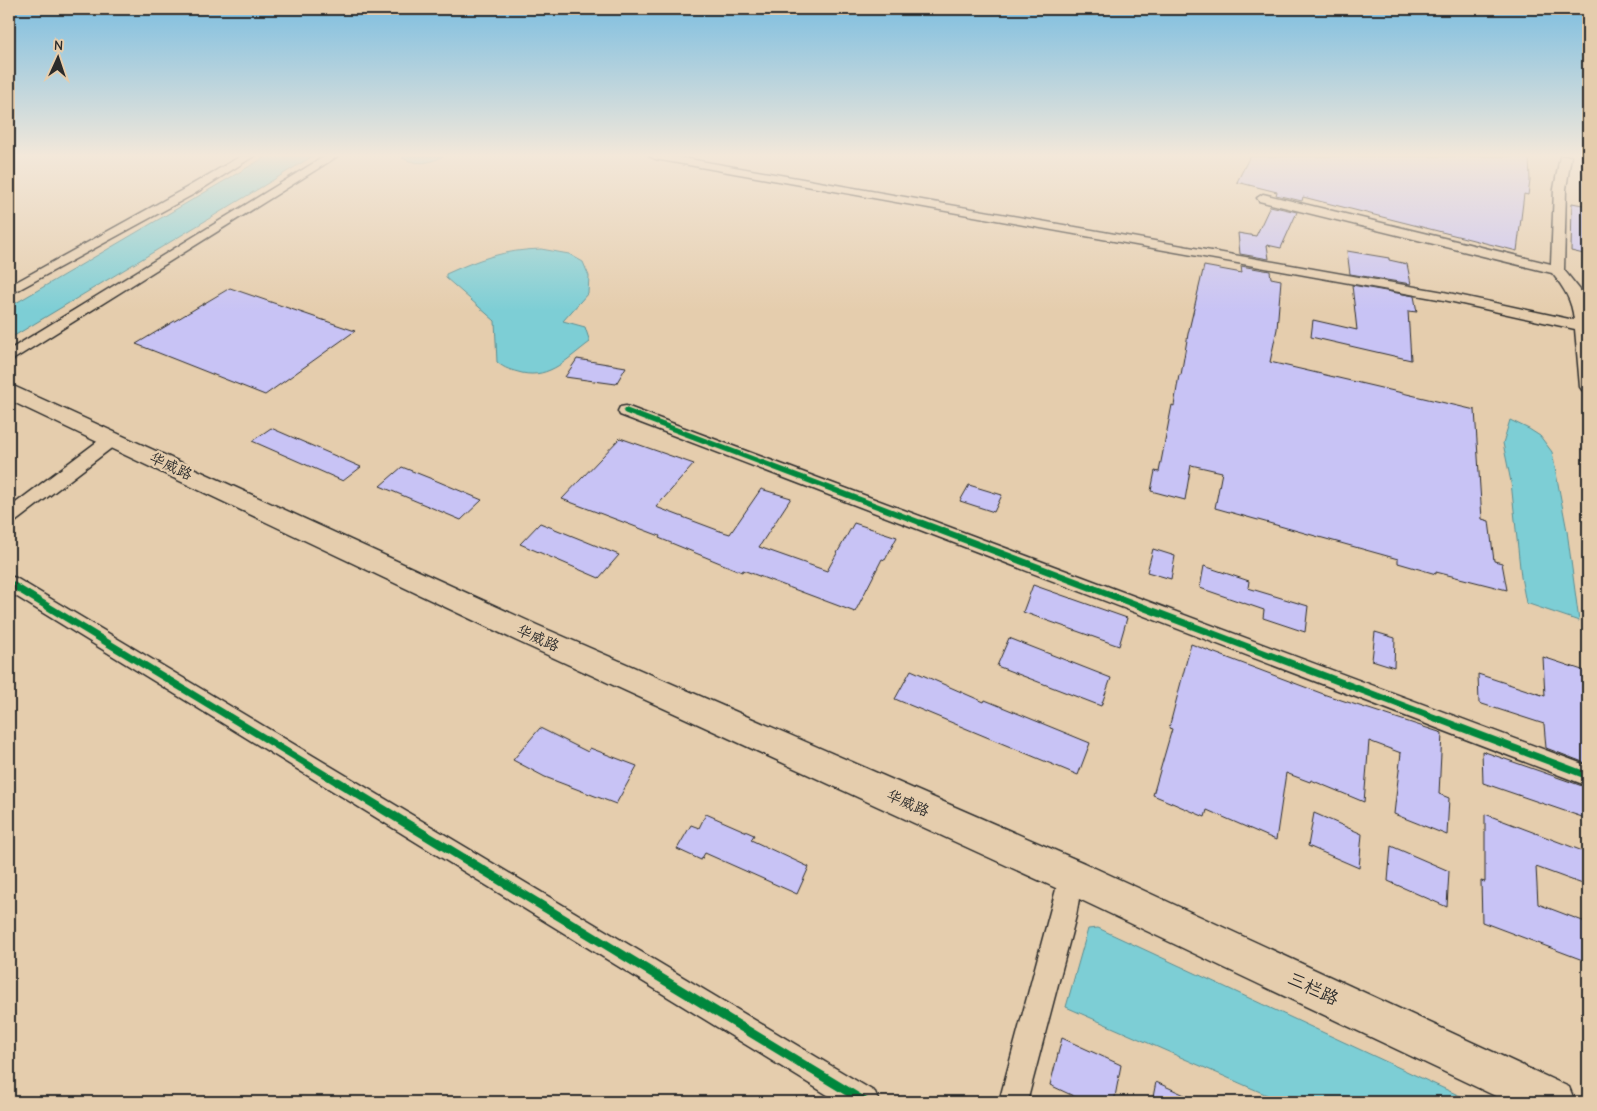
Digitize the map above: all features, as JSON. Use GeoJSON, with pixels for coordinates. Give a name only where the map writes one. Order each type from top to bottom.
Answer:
{"type":"FeatureCollection","features":[{"type":"Feature","properties":{"kind":"main road","name":"华威路"},"geometry":{"type":"LineString","coordinates":[[9,390],[527,633],[1072,876]]}},
{"type":"Feature","properties":{"kind":"main road","name":"三栏路"},"geometry":{"type":"LineString","coordinates":[[1072,876],[1554,1102]]}},
{"type":"Feature","properties":{"kind":"street"},"geometry":{"type":"LineString","coordinates":[[9,291],[160,208]]}},
{"type":"Feature","properties":{"kind":"street"},"geometry":{"type":"LineString","coordinates":[[9,356],[248,208]]}},
{"type":"Feature","properties":{"kind":"street"},"geometry":{"type":"LineString","coordinates":[[947,208],[1444,296],[1582,326]]}},
{"type":"Feature","properties":{"kind":"street"},"geometry":{"type":"LineString","coordinates":[[1304,208],[1557,270],[1573,290],[1580,310],[1588,387]]}},
{"type":"Feature","properties":{"kind":"street"},"geometry":{"type":"LineString","coordinates":[[1557,270],[1559,208]]}},
{"type":"Feature","properties":{"kind":"street"},"geometry":{"type":"LineString","coordinates":[[626,411],[1588,776]]}},
{"type":"Feature","properties":{"kind":"street"},"geometry":{"type":"LineString","coordinates":[[9,517],[112,439]]}},
{"type":"Feature","properties":{"kind":"street"},"geometry":{"type":"LineString","coordinates":[[9,583],[865,1102]]}},
{"type":"Feature","properties":{"kind":"street"},"geometry":{"type":"LineString","coordinates":[[1013,1102],[1072,876]]}},
{"type":"Feature","properties":{"kind":"water"},"geometry":{"type":"Polygon","coordinates":[[[178,208],[227,208],[9,339],[9,307],[178,208]]]}},
{"type":"Feature","properties":{"kind":"water"},"geometry":{"type":"Polygon","coordinates":[[[541,249],[569,254],[583,262],[589,276],[588,293],[563,321],[585,327],[590,342],[550,370],[532,374],[522,373],[506,368],[497,362],[495,321],[446,278],[446,274],[503,253],[541,249]]]}},
{"type":"Feature","properties":{"kind":"water"},"geometry":{"type":"Polygon","coordinates":[[[1510,420],[1540,436],[1552,452],[1567,531],[1579,621],[1526,603],[1521,577],[1511,482],[1503,443],[1510,420]]]}},
{"type":"Feature","properties":{"kind":"water"},"geometry":{"type":"Polygon","coordinates":[[[1098,928],[1473,1102],[1283,1102],[1066,1007],[1088,929],[1098,928]]]}},
{"type":"Feature","properties":{"kind":"building"},"geometry":{"type":"Polygon","coordinates":[[[1269,208],[1297,212],[1281,248],[1267,245],[1269,259],[1240,254],[1238,233],[1256,236],[1269,208]]]}},
{"type":"Feature","properties":{"kind":"building"},"geometry":{"type":"Polygon","coordinates":[[[1346,208],[1522,208],[1517,251],[1346,208]]]}},
{"type":"Feature","properties":{"kind":"building"},"geometry":{"type":"Polygon","coordinates":[[[1572,208],[1588,208],[1588,255],[1571,251],[1572,208]]]}},
{"type":"Feature","properties":{"kind":"building"},"geometry":{"type":"Polygon","coordinates":[[[1347,251],[1389,258],[1389,260],[1407,264],[1411,284],[1350,274],[1347,251]]]}},
{"type":"Feature","properties":{"kind":"building"},"geometry":{"type":"Polygon","coordinates":[[[1204,266],[1242,273],[1241,266],[1270,271],[1271,278],[1281,280],[1277,329],[1270,362],[1475,410],[1482,519],[1489,521],[1494,561],[1502,563],[1507,590],[1436,572],[1436,574],[1398,563],[1398,559],[1215,508],[1222,472],[1191,465],[1185,500],[1151,491],[1155,471],[1159,472],[1172,405],[1174,406],[1179,375],[1181,375],[1188,334],[1204,266]]]}},
{"type":"Feature","properties":{"kind":"building"},"geometry":{"type":"Polygon","coordinates":[[[1352,285],[1414,296],[1417,312],[1408,311],[1411,360],[1311,337],[1313,320],[1357,330],[1352,285]]]}},
{"type":"Feature","properties":{"kind":"building"},"geometry":{"type":"Polygon","coordinates":[[[230,288],[355,331],[265,395],[136,344],[230,288]]]}},
{"type":"Feature","properties":{"kind":"building"},"geometry":{"type":"Polygon","coordinates":[[[577,359],[626,367],[616,384],[565,377],[577,359]]]}},
{"type":"Feature","properties":{"kind":"building"},"geometry":{"type":"Polygon","coordinates":[[[271,428],[361,467],[343,481],[252,441],[271,428]]]}},
{"type":"Feature","properties":{"kind":"building"},"geometry":{"type":"Polygon","coordinates":[[[620,438],[694,464],[656,507],[720,531],[730,534],[761,489],[791,498],[759,547],[827,571],[854,523],[897,537],[885,560],[882,559],[855,612],[743,570],[742,572],[659,538],[660,536],[562,499],[620,438]]]}},
{"type":"Feature","properties":{"kind":"building"},"geometry":{"type":"Polygon","coordinates":[[[402,467],[482,500],[461,520],[380,486],[402,467]]]}},
{"type":"Feature","properties":{"kind":"building"},"geometry":{"type":"Polygon","coordinates":[[[969,485],[1002,495],[994,512],[960,501],[969,485]]]}},
{"type":"Feature","properties":{"kind":"building"},"geometry":{"type":"Polygon","coordinates":[[[540,523],[619,555],[599,578],[520,544],[540,523]]]}},
{"type":"Feature","properties":{"kind":"building"},"geometry":{"type":"Polygon","coordinates":[[[1153,549],[1175,556],[1171,579],[1147,572],[1153,549]]]}},
{"type":"Feature","properties":{"kind":"building"},"geometry":{"type":"Polygon","coordinates":[[[1204,566],[1249,581],[1248,588],[1308,606],[1305,632],[1263,618],[1264,610],[1200,588],[1204,566]]]}},
{"type":"Feature","properties":{"kind":"building"},"geometry":{"type":"Polygon","coordinates":[[[1033,585],[1127,618],[1119,646],[1023,612],[1033,585]]]}},
{"type":"Feature","properties":{"kind":"building"},"geometry":{"type":"Polygon","coordinates":[[[1375,632],[1395,638],[1394,667],[1372,660],[1375,632]]]}},
{"type":"Feature","properties":{"kind":"building"},"geometry":{"type":"Polygon","coordinates":[[[1009,638],[1111,678],[1101,706],[997,666],[1009,638]]]}},
{"type":"Feature","properties":{"kind":"building"},"geometry":{"type":"Polygon","coordinates":[[[1191,644],[1326,695],[1442,733],[1439,794],[1449,798],[1447,835],[1394,814],[1401,753],[1369,741],[1364,802],[1311,780],[1310,782],[1286,773],[1276,840],[1207,810],[1205,817],[1153,795],[1172,729],[1169,728],[1191,644]]]}},
{"type":"Feature","properties":{"kind":"building"},"geometry":{"type":"Polygon","coordinates":[[[1543,657],[1588,672],[1588,764],[1546,748],[1544,724],[1479,703],[1478,674],[1545,696],[1543,657]]]}},
{"type":"Feature","properties":{"kind":"building"},"geometry":{"type":"Polygon","coordinates":[[[911,670],[984,702],[985,700],[1090,743],[1078,775],[895,699],[911,670]]]}},
{"type":"Feature","properties":{"kind":"building"},"geometry":{"type":"Polygon","coordinates":[[[540,728],[588,752],[590,748],[637,766],[616,804],[545,777],[513,760],[540,728]]]}},
{"type":"Feature","properties":{"kind":"building"},"geometry":{"type":"Polygon","coordinates":[[[1482,751],[1588,788],[1588,819],[1483,783],[1482,751]]]}},
{"type":"Feature","properties":{"kind":"building"},"geometry":{"type":"Polygon","coordinates":[[[1314,813],[1362,834],[1359,868],[1308,846],[1314,813]]]}},
{"type":"Feature","properties":{"kind":"building"},"geometry":{"type":"Polygon","coordinates":[[[706,814],[754,835],[751,840],[809,867],[797,894],[705,853],[701,860],[677,849],[691,825],[699,828],[706,814]]]}},
{"type":"Feature","properties":{"kind":"building"},"geometry":{"type":"Polygon","coordinates":[[[1485,814],[1588,853],[1588,886],[1536,867],[1538,904],[1588,923],[1588,962],[1482,922],[1481,881],[1485,882],[1485,814]]]}},
{"type":"Feature","properties":{"kind":"building"},"geometry":{"type":"Polygon","coordinates":[[[1391,846],[1449,871],[1447,907],[1388,881],[1391,846]]]}},
{"type":"Feature","properties":{"kind":"building"},"geometry":{"type":"Polygon","coordinates":[[[1062,1038],[1121,1065],[1114,1102],[1086,1102],[1050,1085],[1062,1038]]]}},
{"type":"Feature","properties":{"kind":"building"},"geometry":{"type":"Polygon","coordinates":[[[1156,1082],[1200,1102],[1152,1102],[1156,1082]]]}},
{"type":"Feature","properties":{"kind":"cycle path"},"geometry":{"type":"LineString","coordinates":[[626,411],[1588,776]]}},
{"type":"Feature","properties":{"kind":"cycle path"},"geometry":{"type":"LineString","coordinates":[[9,583],[865,1102]]}}]}
